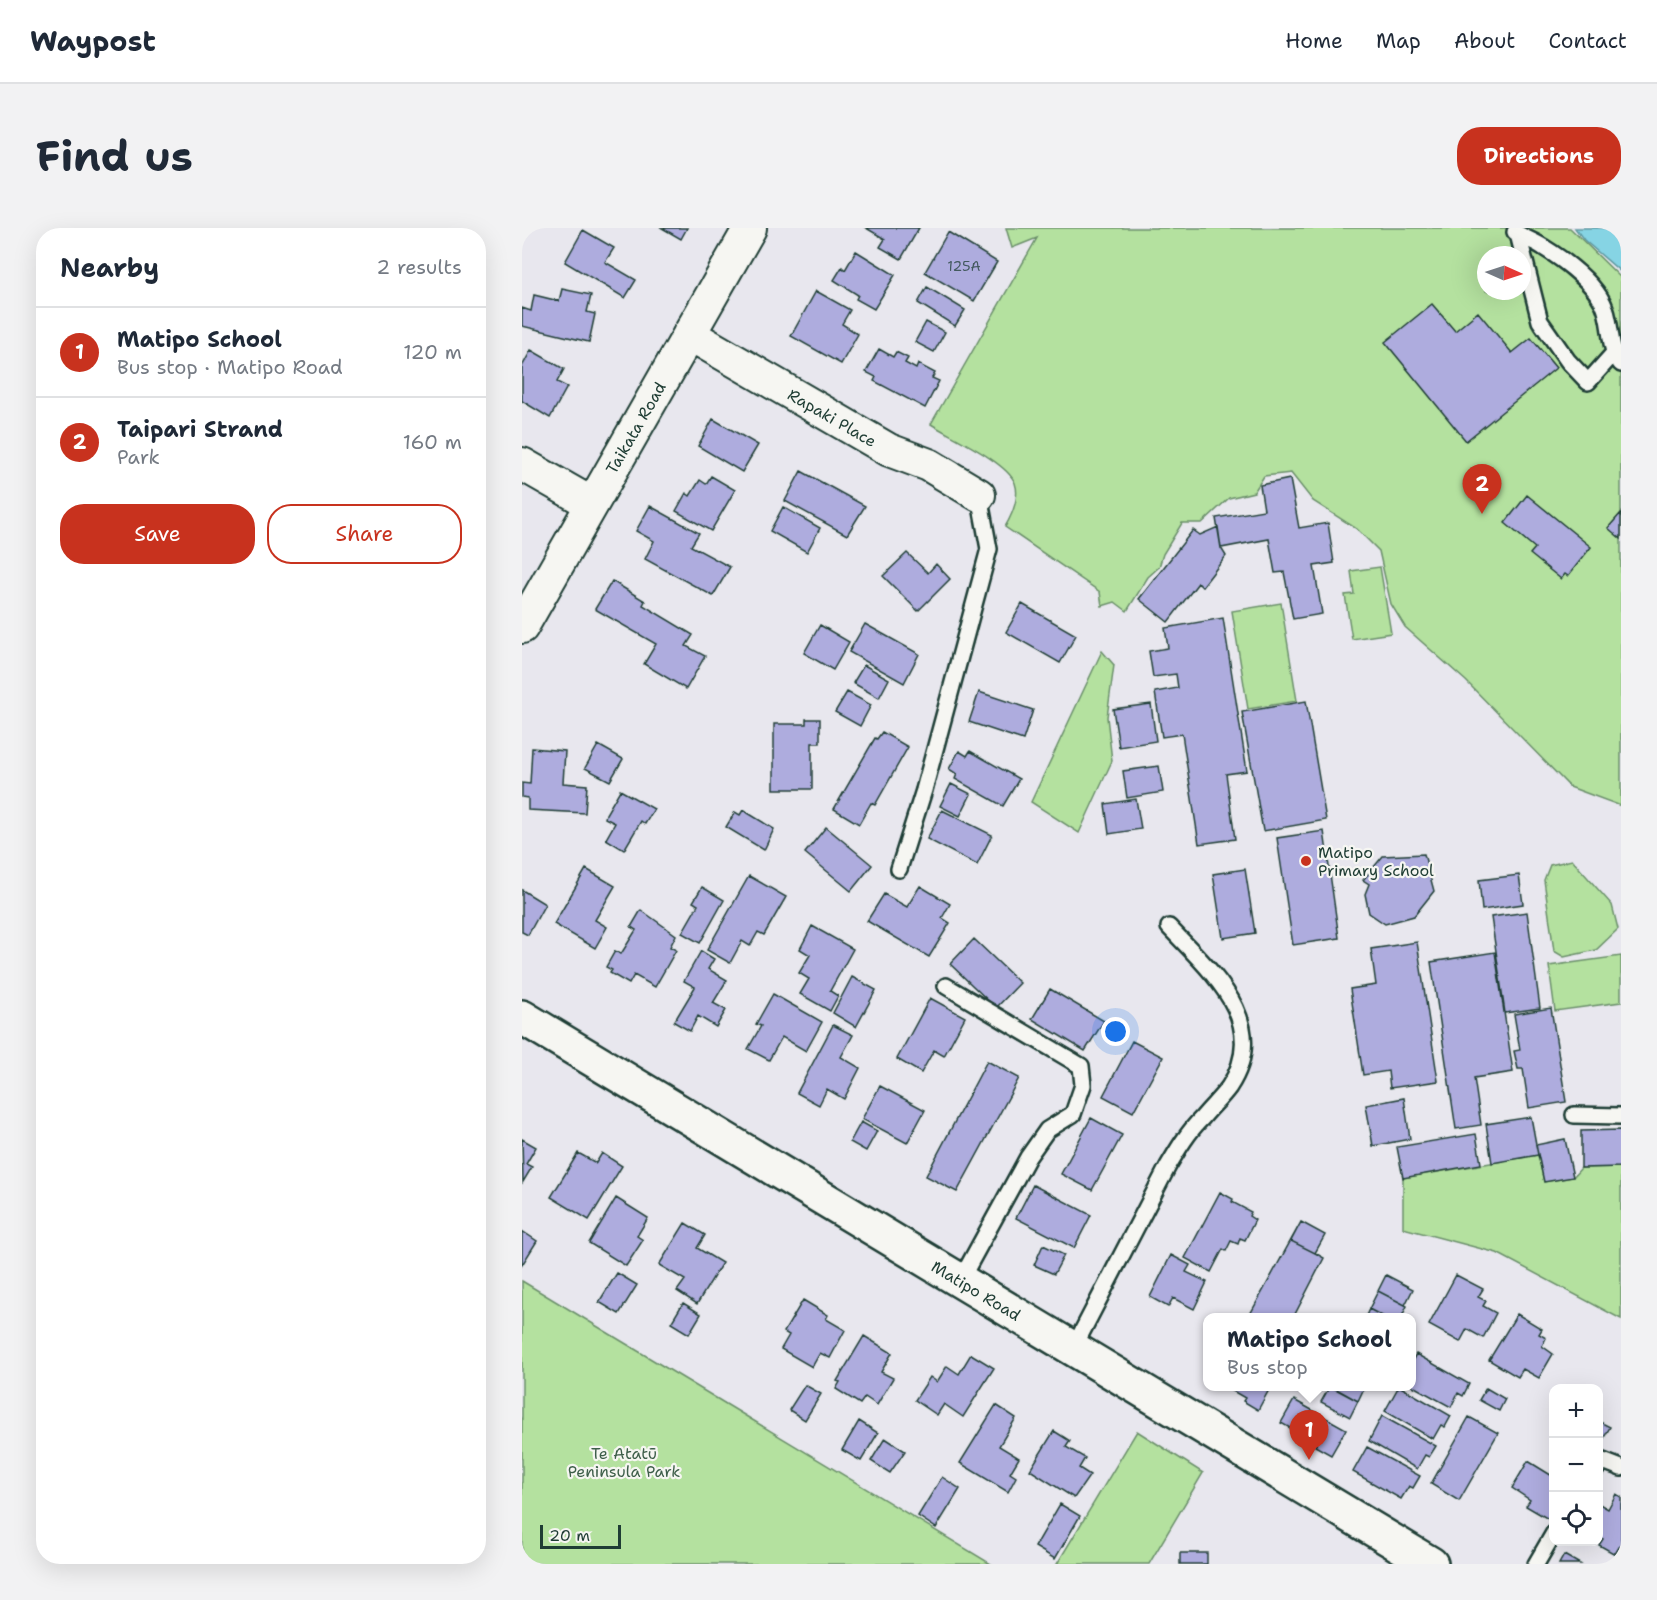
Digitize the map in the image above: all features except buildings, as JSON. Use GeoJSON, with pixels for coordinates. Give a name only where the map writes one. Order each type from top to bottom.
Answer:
{"type":"FeatureCollection","features":[{"type":"Feature","properties":{"kind":"street","name":"Taikata Road"},"geometry":{"type":"LineString","coordinates":[[522,627],[750,228]]}},
{"type":"Feature","properties":{"kind":"street","name":"Rapaki Place"},"geometry":{"type":"LineString","coordinates":[[689,334],[889,450],[929,465],[979,495]]}},
{"type":"Feature","properties":{"kind":"street"},"geometry":{"type":"LineString","coordinates":[[522,464],[592,504]]}},
{"type":"Feature","properties":{"kind":"street","name":"Matipo Road"},"geometry":{"type":"LineString","coordinates":[[522,1017],[1431,1564]]}},
{"type":"Feature","properties":{"kind":"lane"},"geometry":{"type":"LineString","coordinates":[[1514,231],[1542,246],[1564,262],[1597,293],[1604,305],[1617,359],[1588,382],[1564,356],[1540,321],[1514,231]]}},
{"type":"Feature","properties":{"kind":"lane"},"geometry":{"type":"LineString","coordinates":[[899,868],[927,779],[989,549],[979,495]]}},
{"type":"Feature","properties":{"kind":"lane"},"geometry":{"type":"LineString","coordinates":[[1073,1349],[1168,1166],[1185,1139],[1230,1085],[1238,1071],[1242,1054],[1240,1017],[1231,998],[1169,927]]}},
{"type":"Feature","properties":{"kind":"lane"},"geometry":{"type":"LineString","coordinates":[[946,986],[1081,1066],[1083,1085],[1073,1114],[1047,1130],[1028,1157],[960,1281]]}},
{"type":"Feature","properties":{"kind":"lane"},"geometry":{"type":"LineString","coordinates":[[1574,1115],[1621,1116]]}},
{"type":"Feature","properties":{"kind":"lane"},"geometry":{"type":"LineString","coordinates":[[1603,1461],[1621,1468]]}},
{"type":"Feature","properties":{"kind":"lane"},"geometry":{"type":"LineString","coordinates":[[1536,1564],[1549,1542]]}},
{"type":"Feature","properties":{"kind":"green space"},"geometry":{"type":"Polygon","coordinates":[[[1006,228],[1570,228],[1621,278],[1621,806],[1570,787],[1466,681],[1405,627],[1391,604],[1379,551],[1357,529],[1313,501],[1291,473],[1264,476],[1254,492],[1229,498],[1202,523],[1182,523],[1163,554],[1159,567],[1148,577],[1127,611],[1115,602],[1102,606],[1100,592],[1005,527],[1013,511],[1017,494],[1015,483],[1010,475],[990,458],[931,424],[1037,238],[1012,248],[1006,228]]]}},
{"type":"Feature","properties":{"kind":"green space"},"geometry":{"type":"Polygon","coordinates":[[[1380,567],[1391,633],[1352,639],[1345,595],[1354,594],[1351,571],[1380,567]]]}},
{"type":"Feature","properties":{"kind":"green space"},"geometry":{"type":"Polygon","coordinates":[[[1281,603],[1297,701],[1248,709],[1232,611],[1281,603]]]}},
{"type":"Feature","properties":{"kind":"green space"},"geometry":{"type":"Polygon","coordinates":[[[1102,651],[1114,665],[1107,717],[1112,761],[1079,833],[1031,802],[1102,651]]]}},
{"type":"Feature","properties":{"kind":"green space"},"geometry":{"type":"Polygon","coordinates":[[[1572,860],[1612,905],[1618,929],[1596,950],[1564,957],[1554,951],[1544,880],[1550,865],[1572,860]]]}},
{"type":"Feature","properties":{"kind":"green space"},"geometry":{"type":"Polygon","coordinates":[[[1621,956],[1621,1002],[1555,1011],[1549,966],[1621,956]]]}},
{"type":"Feature","properties":{"kind":"green space"},"geometry":{"type":"Polygon","coordinates":[[[1538,1155],[1544,1182],[1573,1177],[1581,1168],[1621,1167],[1621,1319],[1497,1253],[1403,1228],[1403,1178],[1538,1155]]]}},
{"type":"Feature","properties":{"kind":"green space","name":"Te Atatū Peninsula Park"},"geometry":{"type":"Polygon","coordinates":[[[522,1281],[991,1564],[522,1564],[522,1281]]]}},
{"type":"Feature","properties":{"kind":"green space"},"geometry":{"type":"Polygon","coordinates":[[[1137,1431],[1203,1473],[1149,1564],[1057,1564],[1137,1431]]]}},
{"type":"Feature","properties":{"kind":"water"},"geometry":{"type":"Polygon","coordinates":[[[1575,228],[1621,228],[1621,272],[1584,240],[1575,228]]]}},
{"type":"Feature","properties":{"kind":"place","name":"Taipari Strand"},"geometry":{"type":"Point","coordinates":[1482,514]}},
{"type":"Feature","properties":{"kind":"place","name":"Matipo Primary School"},"geometry":{"type":"Point","coordinates":[1306,861]}},
{"type":"Feature","properties":{"kind":"place","name":"Matipo School"},"geometry":{"type":"Point","coordinates":[1309,1460]}}]}
